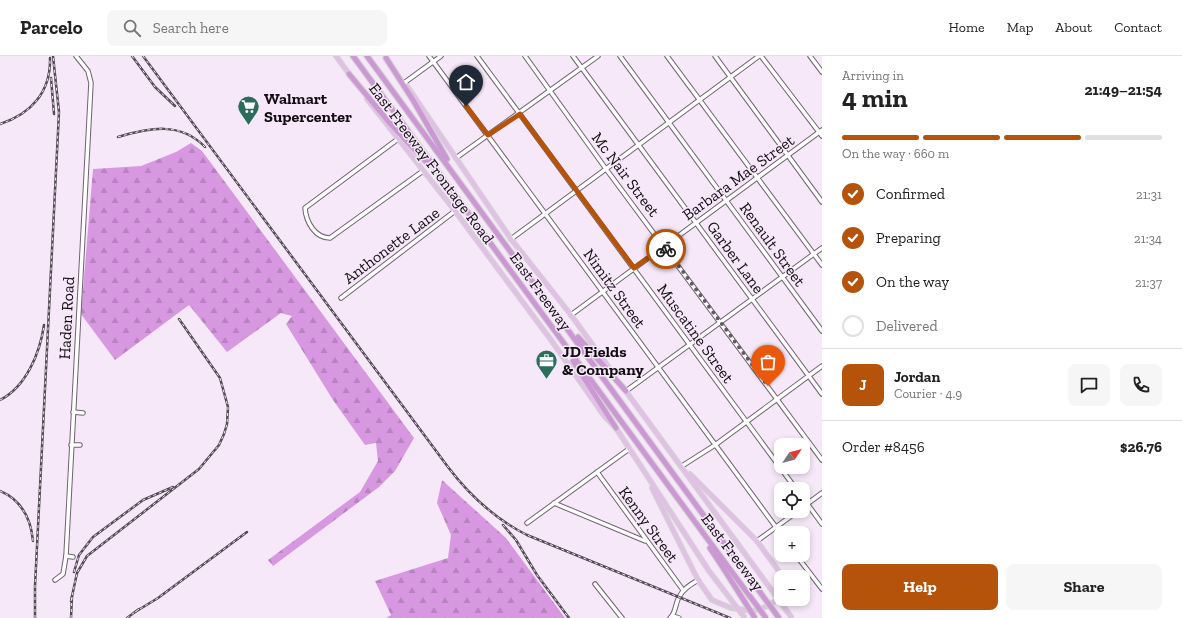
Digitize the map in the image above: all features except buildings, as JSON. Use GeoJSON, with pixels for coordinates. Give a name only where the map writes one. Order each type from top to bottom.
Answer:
{"type":"FeatureCollection","features":[{"type":"Feature","properties":{"kind":"highway","name":"East Freeway"},"geometry":{"type":"LineString","coordinates":[[353,56],[722,561],[766,618]]}},
{"type":"Feature","properties":{"kind":"highway","name":"East Freeway"},"geometry":{"type":"LineString","coordinates":[[367,56],[561,318],[779,618]]}},
{"type":"Feature","properties":{"kind":"highway"},"geometry":{"type":"LineString","coordinates":[[385,57],[414,100],[462,184]]}},
{"type":"Feature","properties":{"kind":"highway"},"geometry":{"type":"LineString","coordinates":[[349,74],[388,121],[446,183]]}},
{"type":"Feature","properties":{"kind":"highway"},"geometry":{"type":"LineString","coordinates":[[561,318],[626,391]]}},
{"type":"Feature","properties":{"kind":"highway"},"geometry":{"type":"LineString","coordinates":[[552,328],[616,428]]}},
{"type":"Feature","properties":{"kind":"highway"},"geometry":{"type":"LineString","coordinates":[[722,561],[755,618]]}},
{"type":"Feature","properties":{"kind":"main road","name":"East Freeway Frontage Road"},"geometry":{"type":"LineString","coordinates":[[336,56],[398,139],[455,211],[605,417],[616,428],[709,571],[745,618]]}},
{"type":"Feature","properties":{"kind":"main road","name":"East Freeway Frontage Road"},"geometry":{"type":"LineString","coordinates":[[385,57],[404,82],[511,239],[571,315],[792,618]]}},
{"type":"Feature","properties":{"kind":"main road"},"geometry":{"type":"LineString","coordinates":[[682,466],[757,541],[778,570]]}},
{"type":"Feature","properties":{"kind":"main road"},"geometry":{"type":"LineString","coordinates":[[643,470],[707,596],[712,600],[731,608],[753,611],[766,607],[774,602]]}},
{"type":"Feature","properties":{"kind":"street","name":"Haden Road"},"geometry":{"type":"LineString","coordinates":[[55,580],[63,574],[66,556],[91,83],[88,71],[76,56]]}},
{"type":"Feature","properties":{"kind":"street","name":"Nimitz Street"},"geometry":{"type":"LineString","coordinates":[[429,56],[775,526]]}},
{"type":"Feature","properties":{"kind":"street"},"geometry":{"type":"LineString","coordinates":[[404,82],[441,56]]}},
{"type":"Feature","properties":{"kind":"street","name":"Muscatine Street"},"geometry":{"type":"LineString","coordinates":[[477,56],[791,482]]}},
{"type":"Feature","properties":{"kind":"street","name":"Mc Nair Street"},"geometry":{"type":"LineString","coordinates":[[525,56],[606,169],[822,460]]}},
{"type":"Feature","properties":{"kind":"street","name":"Garber Lane"},"geometry":{"type":"LineString","coordinates":[[573,56],[637,145],[822,394]]}},
{"type":"Feature","properties":{"kind":"street"},"geometry":{"type":"LineString","coordinates":[[456,158],[520,114],[598,56]]}},
{"type":"Feature","properties":{"kind":"street","name":"Renault Street"},"geometry":{"type":"LineString","coordinates":[[620,56],[822,331]]}},
{"type":"Feature","properties":{"kind":"street"},"geometry":{"type":"LineString","coordinates":[[667,56],[822,265]]}},
{"type":"Feature","properties":{"kind":"street"},"geometry":{"type":"LineString","coordinates":[[715,56],[729,78],[822,202]]}},
{"type":"Feature","properties":{"kind":"street"},"geometry":{"type":"LineString","coordinates":[[511,239],[760,56],[820,131],[822,136]]}},
{"type":"Feature","properties":{"kind":"street"},"geometry":{"type":"LineString","coordinates":[[810,56],[822,72]]}},
{"type":"Feature","properties":{"kind":"street","name":"Barbara Mae Street"},"geometry":{"type":"LineString","coordinates":[[571,315],[820,131]]}},
{"type":"Feature","properties":{"kind":"street"},"geometry":{"type":"LineString","coordinates":[[398,139],[305,208],[306,217],[314,230],[324,238],[330,238],[423,171]]}},
{"type":"Feature","properties":{"kind":"street","name":"Anthonette Lane"},"geometry":{"type":"LineString","coordinates":[[341,298],[455,211]]}},
{"type":"Feature","properties":{"kind":"street"},"geometry":{"type":"LineString","coordinates":[[626,391],[822,248]]}},
{"type":"Feature","properties":{"kind":"street"},"geometry":{"type":"LineString","coordinates":[[682,466],[715,445],[822,366]]}},
{"type":"Feature","properties":{"kind":"street"},"geometry":{"type":"LineString","coordinates":[[73,412],[83,413]]}},
{"type":"Feature","properties":{"kind":"street"},"geometry":{"type":"LineString","coordinates":[[71,445],[80,445]]}},
{"type":"Feature","properties":{"kind":"street"},"geometry":{"type":"LineString","coordinates":[[527,523],[629,449]]}},
{"type":"Feature","properties":{"kind":"street","name":"Kenny Street"},"geometry":{"type":"LineString","coordinates":[[597,472],[646,542],[683,590]]}},
{"type":"Feature","properties":{"kind":"street"},"geometry":{"type":"LineString","coordinates":[[810,502],[822,493]]}},
{"type":"Feature","properties":{"kind":"street"},"geometry":{"type":"LineString","coordinates":[[554,503],[646,542]]}},
{"type":"Feature","properties":{"kind":"street"},"geometry":{"type":"LineString","coordinates":[[810,507],[822,524]]}},
{"type":"Feature","properties":{"kind":"street"},"geometry":{"type":"LineString","coordinates":[[777,526],[788,518]]}},
{"type":"Feature","properties":{"kind":"street"},"geometry":{"type":"LineString","coordinates":[[757,541],[774,528]]}},
{"type":"Feature","properties":{"kind":"street"},"geometry":{"type":"LineString","coordinates":[[66,556],[74,558]]}},
{"type":"Feature","properties":{"kind":"street"},"geometry":{"type":"LineString","coordinates":[[801,562],[822,589]]}},
{"type":"Feature","properties":{"kind":"street"},"geometry":{"type":"LineString","coordinates":[[679,618],[672,617],[677,600],[683,590],[698,580]]}},
{"type":"Feature","properties":{"kind":"street"},"geometry":{"type":"LineString","coordinates":[[595,584],[622,618]]}},
{"type":"Feature","properties":{"kind":"green space"},"geometry":{"type":"Polygon","coordinates":[[[191,143],[202,151],[414,438],[395,471],[379,487],[273,566],[268,560],[360,492],[378,461],[376,443],[365,445],[333,400],[286,324],[292,316],[281,313],[227,352],[189,305],[115,360],[81,314],[93,169],[141,166],[176,152],[191,143]]]}},
{"type":"Feature","properties":{"kind":"green space"},"geometry":{"type":"Polygon","coordinates":[[[442,480],[506,538],[565,618],[386,618],[391,615],[375,581],[448,558],[451,535],[437,503],[442,480]]]}},
{"type":"Feature","properties":{"kind":"railway"},"geometry":{"type":"LineString","coordinates":[[35,618],[35,586],[59,112],[53,56]]}},
{"type":"Feature","properties":{"kind":"railway"},"geometry":{"type":"LineString","coordinates":[[132,56],[155,87],[175,106]]}},
{"type":"Feature","properties":{"kind":"railway"},"geometry":{"type":"LineString","coordinates":[[143,56],[456,478],[474,497],[504,522],[527,535],[730,618]]}},
{"type":"Feature","properties":{"kind":"railway"},"geometry":{"type":"LineString","coordinates":[[0,124],[21,114],[30,108],[37,100],[47,81],[50,58]]}},
{"type":"Feature","properties":{"kind":"railway"},"geometry":{"type":"LineString","coordinates":[[51,78],[54,114]]}},
{"type":"Feature","properties":{"kind":"railway"},"geometry":{"type":"LineString","coordinates":[[118,137],[153,129],[175,130],[185,133],[205,147]]}},
{"type":"Feature","properties":{"kind":"railway"},"geometry":{"type":"LineString","coordinates":[[71,601],[77,573],[87,556],[199,469],[219,445],[224,434],[227,424],[228,407],[220,378],[179,319]]}},
{"type":"Feature","properties":{"kind":"railway"},"geometry":{"type":"LineString","coordinates":[[0,400],[17,387],[30,368],[39,347],[44,325]]}},
{"type":"Feature","properties":{"kind":"railway"},"geometry":{"type":"LineString","coordinates":[[74,572],[79,555],[93,537],[143,500],[173,487]]}},
{"type":"Feature","properties":{"kind":"railway"},"geometry":{"type":"LineString","coordinates":[[0,491],[14,500],[24,511],[30,525],[33,541]]}},
{"type":"Feature","properties":{"kind":"railway"},"geometry":{"type":"LineString","coordinates":[[503,525],[516,540],[537,575],[569,618]]}},
{"type":"Feature","properties":{"kind":"railway"},"geometry":{"type":"LineString","coordinates":[[135,612],[158,598],[247,532]]}},
{"type":"Feature","properties":{"kind":"railway"},"geometry":{"type":"LineString","coordinates":[[71,618],[72,596]]}},
{"type":"Feature","properties":{"kind":"railway"},"geometry":{"type":"LineString","coordinates":[[127,618],[139,609]]}},
{"type":"Feature","properties":{"kind":"way so far"},"geometry":{"type":"LineString","coordinates":[[666,249],[768,386]]}},
{"type":"Feature","properties":{"kind":"place","name":"Walmart Supercenter"},"geometry":{"type":"Point","coordinates":[249,126]}},
{"type":"Feature","properties":{"kind":"place","name":"JD Fields & Company"},"geometry":{"type":"Point","coordinates":[546,380]}},
{"type":"Feature","properties":{"kind":"route"},"geometry":{"type":"LineString","coordinates":[[466,106],[488,135],[520,114],[575,191],[634,268],[664,246],[666,249]]}}]}
